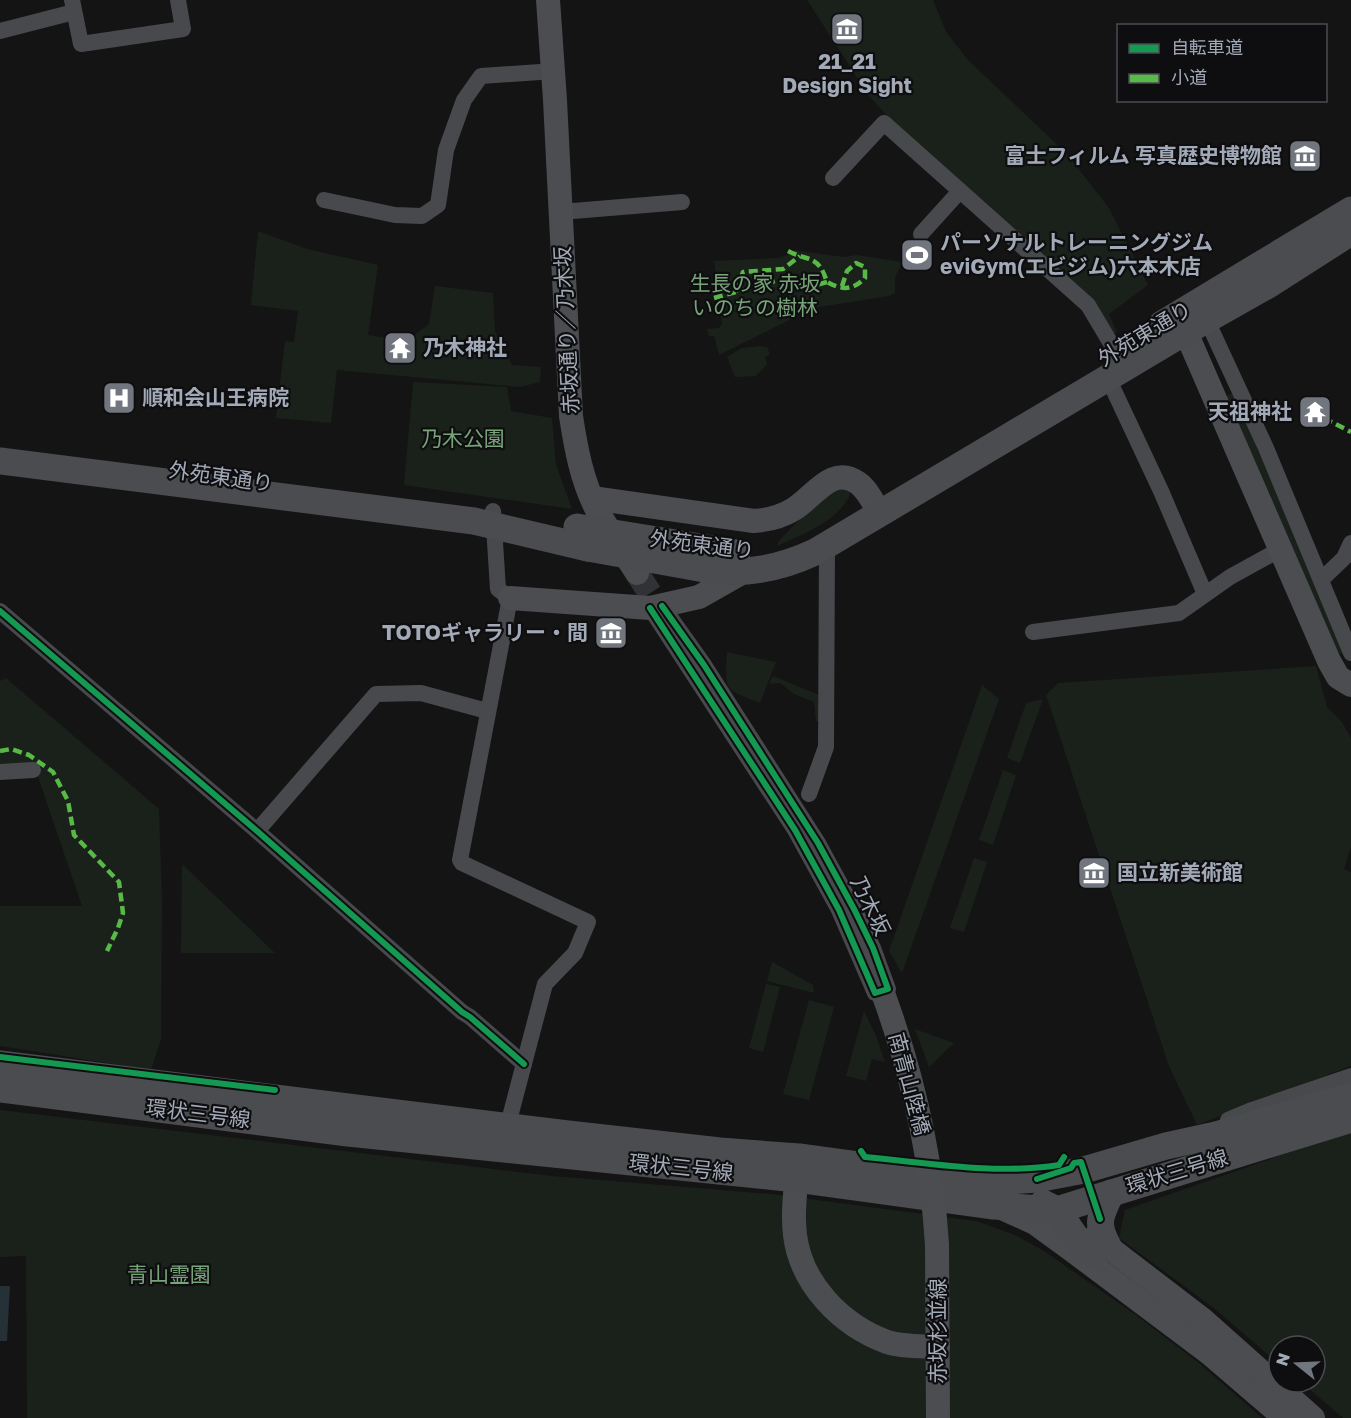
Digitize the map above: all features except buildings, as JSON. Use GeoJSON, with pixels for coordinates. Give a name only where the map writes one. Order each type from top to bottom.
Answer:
{"type":"FeatureCollection","features":[{"type":"Feature","properties":{"kind":"main road","name":"外苑東通り"},"geometry":{"type":"LineString","coordinates":[[0,448],[493,518],[710,570],[787,548],[876,507],[1108,378],[1351,210]]}},
{"type":"Feature","properties":{"kind":"main road","name":"外苑東通り"},"geometry":{"type":"LineString","coordinates":[[583,538],[740,562],[782,566],[827,545],[876,507],[1116,352],[1190,322],[1270,284],[1351,232]]}},
{"type":"Feature","properties":{"kind":"main road","name":"外苑東通り"},"geometry":{"type":"LineString","coordinates":[[0,461],[493,518]]}},
{"type":"Feature","properties":{"kind":"main road","name":"環状三号線"},"geometry":{"type":"LineString","coordinates":[[0,1064],[720,1151],[994,1206],[1057,1210],[1351,1119]]}},
{"type":"Feature","properties":{"kind":"main road","name":"環状三号線"},"geometry":{"type":"LineString","coordinates":[[0,1089],[348,1134],[548,1154],[798,1168],[902,1171],[1010,1180],[1037,1179],[1101,1165],[1351,1096]]}},
{"type":"Feature","properties":{"kind":"main road"},"geometry":{"type":"LineString","coordinates":[[1057,1210],[1078,1180],[1101,1165]]}},
{"type":"Feature","properties":{"kind":"main road"},"geometry":{"type":"LineString","coordinates":[[902,1171],[907,1174],[1039,1201],[1057,1210],[1082,1245],[1101,1251],[1100,1219],[1111,1193]]}},
{"type":"Feature","properties":{"kind":"street"},"geometry":{"type":"LineString","coordinates":[[0,31],[73,6],[81,44],[183,29],[178,0]]}},
{"type":"Feature","properties":{"kind":"street","name":"赤坂通り／乃木坂"},"geometry":{"type":"LineString","coordinates":[[548,0],[554,71],[571,416],[576,452],[597,509],[637,573]]}},
{"type":"Feature","properties":{"kind":"street"},"geometry":{"type":"LineString","coordinates":[[324,200],[395,215],[422,216],[438,205],[446,150],[464,100],[481,76],[554,71]]}},
{"type":"Feature","properties":{"kind":"street"},"geometry":{"type":"LineString","coordinates":[[833,178],[884,123],[1088,305],[1116,352],[1108,378],[1161,491],[1205,594]]}},
{"type":"Feature","properties":{"kind":"street"},"geometry":{"type":"LineString","coordinates":[[921,234],[960,191]]}},
{"type":"Feature","properties":{"kind":"street"},"geometry":{"type":"LineString","coordinates":[[561,212],[682,202]]}},
{"type":"Feature","properties":{"kind":"street"},"geometry":{"type":"LineString","coordinates":[[1190,322],[1281,549],[1329,661],[1338,676],[1351,685]]}},
{"type":"Feature","properties":{"kind":"street"},"geometry":{"type":"LineString","coordinates":[[1190,322],[1266,448],[1351,653]]}},
{"type":"Feature","properties":{"kind":"street"},"geometry":{"type":"LineString","coordinates":[[592,498],[754,521],[768,520],[797,508],[828,480],[840,477],[858,483],[876,507]]}},
{"type":"Feature","properties":{"kind":"street"},"geometry":{"type":"LineString","coordinates":[[493,518],[498,589],[510,598],[656,607],[699,597],[740,562]]}},
{"type":"Feature","properties":{"kind":"street"},"geometry":{"type":"LineString","coordinates":[[1321,580],[1344,558],[1351,543]]}},
{"type":"Feature","properties":{"kind":"street"},"geometry":{"type":"LineString","coordinates":[[809,794],[826,747],[827,545]]}},
{"type":"Feature","properties":{"kind":"street"},"geometry":{"type":"LineString","coordinates":[[1033,632],[1179,613],[1230,577],[1281,549]]}},
{"type":"Feature","properties":{"kind":"street"},"geometry":{"type":"LineString","coordinates":[[510,598],[460,860],[462,863],[588,922],[575,953],[545,984],[508,1127],[548,1154]]}},
{"type":"Feature","properties":{"kind":"street","name":"乃木坂"},"geometry":{"type":"LineString","coordinates":[[656,607],[704,665],[818,843],[873,948],[888,989],[875,993],[839,910],[795,830],[656,607]]}},
{"type":"Feature","properties":{"kind":"street"},"geometry":{"type":"LineString","coordinates":[[0,611],[524,1064]]}},
{"type":"Feature","properties":{"kind":"street"},"geometry":{"type":"LineString","coordinates":[[257,831],[376,694],[421,693],[488,711]]}},
{"type":"Feature","properties":{"kind":"street"},"geometry":{"type":"LineString","coordinates":[[0,772],[33,770]]}},
{"type":"Feature","properties":{"kind":"street","name":"南青山陸橋"},"geometry":{"type":"LineString","coordinates":[[884,996],[907,1066],[920,1118],[932,1190],[937,1245]]}},
{"type":"Feature","properties":{"kind":"street"},"geometry":{"type":"LineString","coordinates":[[1172,1145],[1252,1110],[1351,1076]]}},
{"type":"Feature","properties":{"kind":"street"},"geometry":{"type":"LineString","coordinates":[[798,1168],[795,1234],[805,1272],[813,1286],[843,1317],[869,1334],[900,1345],[938,1347]]}},
{"type":"Feature","properties":{"kind":"street"},"geometry":{"type":"LineString","coordinates":[[994,1206],[1023,1216],[1183,1331],[1285,1418]]}},
{"type":"Feature","properties":{"kind":"street","name":"赤坂杉並線"},"geometry":{"type":"LineString","coordinates":[[937,1245],[938,1418]]}},
{"type":"Feature","properties":{"kind":"street"},"geometry":{"type":"LineString","coordinates":[[1101,1251],[1183,1331]]}},
{"type":"Feature","properties":{"kind":"street"},"geometry":{"type":"LineString","coordinates":[[1101,1251],[1202,1319],[1313,1418]]}},
{"type":"Feature","properties":{"kind":"green space"},"geometry":{"type":"Polygon","coordinates":[[[807,0],[933,0],[946,32],[969,61],[1067,154],[1109,208],[1148,285],[1109,314],[1117,332],[1109,337],[896,125],[869,96],[807,0]]]}},
{"type":"Feature","properties":{"kind":"green space","name":"乃木神社"},"geometry":{"type":"Polygon","coordinates":[[[258,231],[307,249],[378,265],[368,335],[407,341],[429,324],[435,286],[493,293],[495,331],[512,365],[541,367],[540,382],[520,387],[337,370],[331,423],[276,418],[285,341],[294,342],[298,311],[251,305],[258,231]]]}},
{"type":"Feature","properties":{"kind":"green space","name":"生長の家 赤坂 いのちの樹林"},"geometry":{"type":"Polygon","coordinates":[[[794,250],[843,257],[857,255],[902,262],[895,278],[895,293],[889,296],[813,308],[719,355],[714,336],[709,336],[707,329],[719,328],[722,324],[714,261],[779,258],[793,253],[794,250]]]}},
{"type":"Feature","properties":{"kind":"green space"},"geometry":{"type":"Polygon","coordinates":[[[767,347],[770,354],[765,357],[767,364],[756,376],[735,377],[727,357],[742,348],[767,347]]]}},
{"type":"Feature","properties":{"kind":"green space","name":"乃木公園"},"geometry":{"type":"Polygon","coordinates":[[[413,382],[507,387],[511,411],[552,418],[556,465],[572,509],[404,485],[413,382]]]}},
{"type":"Feature","properties":{"kind":"green space"},"geometry":{"type":"Polygon","coordinates":[[[1234,393],[1344,653],[1335,655],[1223,397],[1234,393]]]}},
{"type":"Feature","properties":{"kind":"green space"},"geometry":{"type":"Polygon","coordinates":[[[847,486],[850,495],[837,513],[808,532],[777,546],[779,541],[830,487],[847,486]]]}},
{"type":"Feature","properties":{"kind":"green space"},"geometry":{"type":"Polygon","coordinates":[[[727,652],[776,662],[760,703],[729,687],[726,675],[727,652]]]}},
{"type":"Feature","properties":{"kind":"green space"},"geometry":{"type":"Polygon","coordinates":[[[1316,666],[1327,707],[1342,722],[1351,738],[1351,847],[1344,869],[1351,872],[1351,1066],[1197,1125],[1169,1066],[1046,695],[1058,683],[1316,666]]]}},
{"type":"Feature","properties":{"kind":"green space"},"geometry":{"type":"Polygon","coordinates":[[[773,676],[819,695],[822,721],[816,721],[814,702],[794,694],[780,683],[769,684],[773,676]]]}},
{"type":"Feature","properties":{"kind":"green space"},"geometry":{"type":"Polygon","coordinates":[[[6,678],[159,809],[162,903],[161,1039],[151,1070],[0,1046],[0,906],[82,906],[35,768],[0,771],[0,681],[6,678]]]}},
{"type":"Feature","properties":{"kind":"green space"},"geometry":{"type":"Polygon","coordinates":[[[982,685],[999,699],[902,973],[889,951],[982,685]]]}},
{"type":"Feature","properties":{"kind":"green space"},"geometry":{"type":"Polygon","coordinates":[[[1043,699],[1020,763],[1007,758],[1026,703],[1043,699]]]}},
{"type":"Feature","properties":{"kind":"green space"},"geometry":{"type":"Polygon","coordinates":[[[1003,770],[1016,775],[993,845],[979,840],[1003,770]]]}},
{"type":"Feature","properties":{"kind":"green space"},"geometry":{"type":"Polygon","coordinates":[[[974,858],[987,862],[964,932],[950,928],[974,858]]]}},
{"type":"Feature","properties":{"kind":"green space"},"geometry":{"type":"Polygon","coordinates":[[[182,864],[275,953],[181,953],[182,864]]]}},
{"type":"Feature","properties":{"kind":"green space"},"geometry":{"type":"Polygon","coordinates":[[[772,962],[813,985],[814,993],[767,981],[772,962]]]}},
{"type":"Feature","properties":{"kind":"green space"},"geometry":{"type":"Polygon","coordinates":[[[766,984],[780,987],[763,1052],[749,1048],[766,984]]]}},
{"type":"Feature","properties":{"kind":"green space"},"geometry":{"type":"Polygon","coordinates":[[[809,1000],[834,1007],[809,1100],[783,1094],[809,1000]]]}},
{"type":"Feature","properties":{"kind":"green space"},"geometry":{"type":"Polygon","coordinates":[[[864,1011],[885,1062],[872,1059],[866,1081],[846,1076],[864,1011]]]}},
{"type":"Feature","properties":{"kind":"green space"},"geometry":{"type":"Polygon","coordinates":[[[915,1029],[954,1043],[929,1067],[915,1029]]]}},
{"type":"Feature","properties":{"kind":"green space","name":"青山霊園"},"geometry":{"type":"Polygon","coordinates":[[[0,1110],[552,1176],[771,1194],[976,1221],[1015,1235],[1044,1251],[1136,1315],[1199,1363],[1262,1418],[27,1418],[26,1256],[0,1257],[0,1110]]]}},
{"type":"Feature","properties":{"kind":"green space"},"geometry":{"type":"Polygon","coordinates":[[[1351,1131],[1351,1418],[1343,1418],[1315,1394],[1327,1394],[1327,1334],[1267,1334],[1267,1354],[1215,1309],[1119,1238],[1125,1210],[1351,1131]]]}},
{"type":"Feature","properties":{"kind":"shaded area"},"geometry":{"type":"Polygon","coordinates":[[[0,1286],[10,1286],[7,1341],[0,1341],[0,1286]]]}},
{"type":"Feature","properties":{"kind":"tunnel"},"geometry":{"type":"LineString","coordinates":[[637,573],[669,623]]}},
{"type":"Feature","properties":{"kind":"marked path"},"geometry":{"type":"LineString","coordinates":[[788,251],[812,260],[820,267],[827,282],[837,287],[842,288],[847,288],[856,285],[865,278],[865,267],[856,263],[847,271],[841,289]]}},
{"type":"Feature","properties":{"kind":"marked path"},"geometry":{"type":"LineString","coordinates":[[736,292],[743,272],[783,269],[800,256]]}},
{"type":"Feature","properties":{"kind":"marked path"},"geometry":{"type":"LineString","coordinates":[[714,298],[775,281],[810,287],[827,282]]}},
{"type":"Feature","properties":{"kind":"marked path"},"geometry":{"type":"LineString","coordinates":[[1324,418],[1351,432]]}},
{"type":"Feature","properties":{"kind":"marked path"},"geometry":{"type":"LineString","coordinates":[[0,751],[11,749],[29,755],[53,772],[68,801],[74,835],[119,882],[123,913],[107,951]]}},
{"type":"Feature","properties":{"kind":"cycle path"},"geometry":{"type":"LineString","coordinates":[[650,608],[795,830],[839,910],[875,993],[888,989],[873,948],[818,843],[704,665],[662,606]]}},
{"type":"Feature","properties":{"kind":"cycle path"},"geometry":{"type":"LineString","coordinates":[[0,611],[524,1064]]}},
{"type":"Feature","properties":{"kind":"cycle path"},"geometry":{"type":"LineString","coordinates":[[0,1057],[275,1090]]}},
{"type":"Feature","properties":{"kind":"cycle path"},"geometry":{"type":"LineString","coordinates":[[861,1151],[865,1157],[938,1165],[1010,1169],[1059,1165],[1064,1157]]}},
{"type":"Feature","properties":{"kind":"cycle path"},"geometry":{"type":"LineString","coordinates":[[1037,1179],[1071,1168],[1074,1163],[1081,1162],[1100,1219]]}},
{"type":"Feature","properties":{"kind":"place","name":"21_21 Design Sight"},"geometry":{"type":"Point","coordinates":[847,29]}},
{"type":"Feature","properties":{"kind":"place","name":"富士フィルム 写真歴史博物館"},"geometry":{"type":"Point","coordinates":[1305,156]}},
{"type":"Feature","properties":{"kind":"place","name":"パーソナルトレーニングジム eviGym(エビジム)六本木店"},"geometry":{"type":"Point","coordinates":[917,255]}},
{"type":"Feature","properties":{"kind":"place","name":"乃木神社"},"geometry":{"type":"Point","coordinates":[400,348]}},
{"type":"Feature","properties":{"kind":"place","name":"順和会山王病院"},"geometry":{"type":"Point","coordinates":[119,398]}},
{"type":"Feature","properties":{"kind":"place","name":"天祖神社"},"geometry":{"type":"Point","coordinates":[1315,412]}},
{"type":"Feature","properties":{"kind":"place","name":"TOTOギャラリー・間"},"geometry":{"type":"Point","coordinates":[611,633]}},
{"type":"Feature","properties":{"kind":"place","name":"国立新美術館"},"geometry":{"type":"Point","coordinates":[1094,873]}}]}
